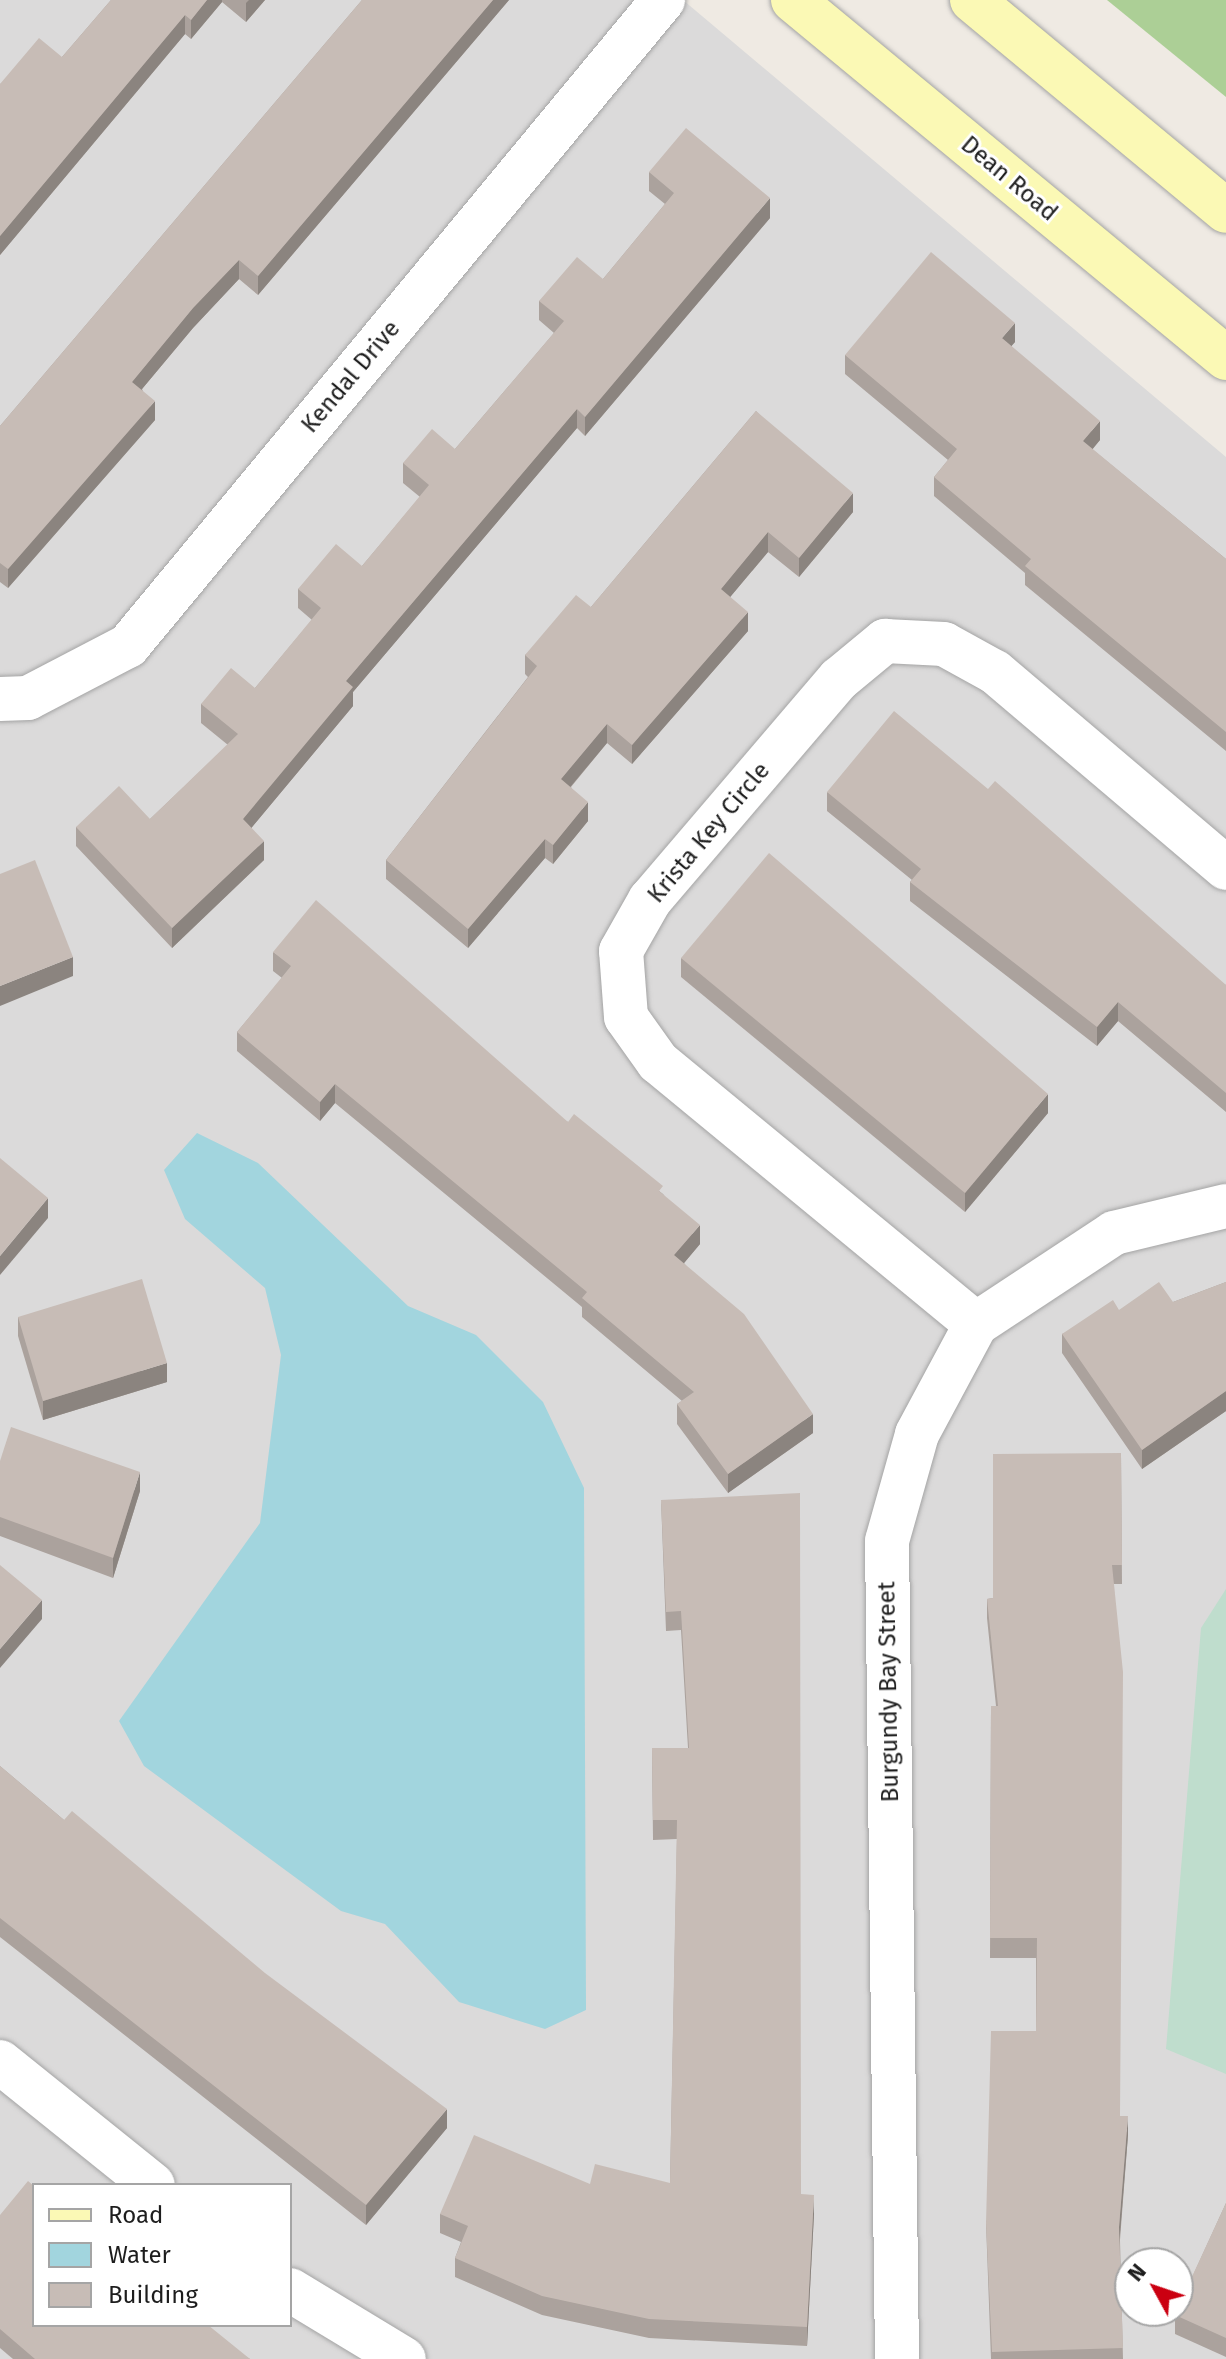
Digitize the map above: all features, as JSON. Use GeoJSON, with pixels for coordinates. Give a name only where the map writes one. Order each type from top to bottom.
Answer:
{"type":"FeatureCollection","features":[{"type":"Feature","properties":{"kind":"main road","name":"Dean Road"},"geometry":{"type":"LineString","coordinates":[[793,0],[1226,358]]}},
{"type":"Feature","properties":{"kind":"main road"},"geometry":{"type":"LineString","coordinates":[[972,0],[1226,211]]}},
{"type":"Feature","properties":{"kind":"street","name":"Kendal Drive"},"geometry":{"type":"LineString","coordinates":[[0,699],[28,698],[128,646],[663,0]]}},
{"type":"Feature","properties":{"kind":"street","name":"Krista Key Circle"},"geometry":{"type":"LineString","coordinates":[[976,1324],[658,1062],[626,1017],[621,951],[670,877],[839,679],[885,641],[944,644],[995,672],[1226,868]]}},
{"type":"Feature","properties":{"kind":"street","name":"Burgundy Bay Street"},"geometry":{"type":"LineString","coordinates":[[897,2359],[887,1541],[917,1434],[976,1324],[1114,1233],[1226,1206]]}},
{"type":"Feature","properties":{"kind":"street"},"geometry":{"type":"LineString","coordinates":[[0,2062],[151,2183]]}},
{"type":"Feature","properties":{"kind":"street"},"geometry":{"type":"LineString","coordinates":[[292,2291],[404,2359]]}},
{"type":"Feature","properties":{"kind":"shaded area"},"geometry":{"type":"Polygon","coordinates":[[[0,0],[683,0],[1226,457],[1226,2359],[0,2359],[0,0]]]}},
{"type":"Feature","properties":{"kind":"green space"},"geometry":{"type":"Polygon","coordinates":[[[1107,0],[1226,0],[1226,97],[1107,0]]]}},
{"type":"Feature","properties":{"kind":"green space"},"geometry":{"type":"Polygon","coordinates":[[[1226,1589],[1226,2074],[1166,2049],[1201,1628],[1226,1589]]]}},
{"type":"Feature","properties":{"kind":"water"},"geometry":{"type":"Polygon","coordinates":[[[197,1133],[258,1163],[408,1306],[476,1335],[543,1402],[584,1488],[586,2010],[545,2029],[459,2002],[385,1924],[341,1911],[144,1766],[119,1721],[260,1523],[281,1355],[265,1288],[185,1219],[164,1170],[197,1133]]]}},
{"type":"Feature","properties":{"kind":"building"},"geometry":{"type":"Polygon","coordinates":[[[111,0],[207,0],[191,20],[185,15],[0,236],[0,84],[39,38],[62,57],[111,0]]]}},
{"type":"Feature","properties":{"kind":"building"},"geometry":{"type":"Polygon","coordinates":[[[362,0],[493,0],[258,276],[239,260],[193,308],[132,382],[155,401],[8,569],[0,563],[0,426],[362,0]]]}},
{"type":"Feature","properties":{"kind":"building"},"geometry":{"type":"Polygon","coordinates":[[[686,128],[770,198],[585,417],[577,409],[346,681],[353,687],[243,819],[264,841],[172,928],[76,827],[119,786],[150,819],[238,734],[201,704],[231,668],[255,688],[321,608],[298,589],[336,544],[362,566],[429,485],[403,463],[432,429],[455,449],[564,321],[539,301],[577,257],[603,279],[674,193],[649,172],[686,128]]]}},
{"type":"Feature","properties":{"kind":"building"},"geometry":{"type":"Polygon","coordinates":[[[931,252],[1015,323],[1002,338],[1100,421],[1083,441],[1226,559],[1226,732],[1025,566],[1031,559],[934,477],[957,449],[845,355],[931,252]]]}},
{"type":"Feature","properties":{"kind":"building"},"geometry":{"type":"Polygon","coordinates":[[[756,411],[853,493],[799,558],[768,532],[721,589],[748,612],[632,745],[607,724],[561,779],[588,802],[553,845],[545,839],[468,929],[386,860],[537,666],[525,655],[576,595],[591,607],[756,411]]]}},
{"type":"Feature","properties":{"kind":"building"},"geometry":{"type":"Polygon","coordinates":[[[894,711],[988,789],[995,781],[1226,985],[1226,1093],[1118,1002],[1097,1027],[910,882],[921,869],[827,792],[894,711]]]}},
{"type":"Feature","properties":{"kind":"building"},"geometry":{"type":"Polygon","coordinates":[[[769,853],[1048,1094],[965,1193],[681,958],[769,853]]]}},
{"type":"Feature","properties":{"kind":"building"},"geometry":{"type":"Polygon","coordinates":[[[35,860],[73,957],[0,986],[0,874],[35,860]]]}},
{"type":"Feature","properties":{"kind":"building"},"geometry":{"type":"Polygon","coordinates":[[[316,900],[568,1122],[574,1114],[663,1186],[659,1191],[700,1225],[674,1255],[744,1314],[813,1414],[728,1474],[677,1404],[694,1392],[582,1298],[587,1292],[335,1084],[320,1102],[237,1032],[291,966],[273,952],[316,900]]]}},
{"type":"Feature","properties":{"kind":"building"},"geometry":{"type":"Polygon","coordinates":[[[0,1158],[48,1198],[0,1256],[0,1158]]]}},
{"type":"Feature","properties":{"kind":"building"},"geometry":{"type":"Polygon","coordinates":[[[142,1279],[167,1363],[43,1401],[18,1317],[142,1279]]]}},
{"type":"Feature","properties":{"kind":"building"},"geometry":{"type":"Polygon","coordinates":[[[1159,1282],[1173,1302],[1226,1282],[1226,1391],[1142,1450],[1062,1334],[1113,1300],[1119,1310],[1159,1282]]]}},
{"type":"Feature","properties":{"kind":"building"},"geometry":{"type":"Polygon","coordinates":[[[11,1427],[140,1472],[113,1558],[0,1517],[0,1461],[11,1427]]]}},
{"type":"Feature","properties":{"kind":"building"},"geometry":{"type":"Polygon","coordinates":[[[1121,1453],[1122,1565],[1112,1565],[1123,1672],[1120,2116],[1128,2116],[1120,2247],[1114,2247],[1114,2327],[1122,2327],[1123,2348],[992,2352],[986,2223],[991,2031],[1036,2031],[1037,1938],[990,1938],[991,1706],[998,1706],[987,1599],[993,1598],[993,1454],[1121,1453]]]}},
{"type":"Feature","properties":{"kind":"building"},"geometry":{"type":"Polygon","coordinates":[[[800,1493],[801,2194],[814,2195],[807,2327],[649,2319],[542,2296],[455,2258],[468,2226],[440,2214],[474,2135],[590,2184],[595,2164],[670,2183],[677,1820],[653,1820],[652,1748],[689,1748],[681,1611],[666,1612],[661,1500],[800,1493]]]}},
{"type":"Feature","properties":{"kind":"building"},"geometry":{"type":"Polygon","coordinates":[[[0,1565],[42,1600],[0,1649],[0,1565]]]}},
{"type":"Feature","properties":{"kind":"building"},"geometry":{"type":"Polygon","coordinates":[[[0,1766],[64,1820],[72,1811],[265,1973],[447,2109],[366,2205],[0,1918],[0,1766]]]}},
{"type":"Feature","properties":{"kind":"building"},"geometry":{"type":"Polygon","coordinates":[[[28,2181],[32,2184],[32,2327],[210,2327],[250,2359],[35,2359],[0,2329],[0,2215],[28,2181]]]}},
{"type":"Feature","properties":{"kind":"building"},"geometry":{"type":"Polygon","coordinates":[[[1226,2203],[1226,2338],[1194,2324],[1194,2272],[1226,2203]]]}}]}
